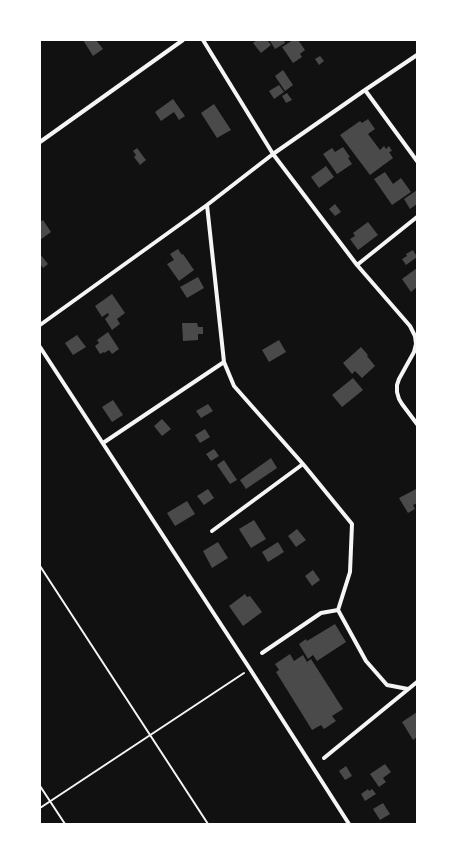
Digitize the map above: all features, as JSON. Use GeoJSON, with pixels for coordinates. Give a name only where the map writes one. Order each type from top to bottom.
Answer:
{"type":"FeatureCollection","features":[{"type":"Feature","properties":{"kind":"street"},"geometry":{"type":"LineString","coordinates":[[40,142],[183,40]]}},
{"type":"Feature","properties":{"kind":"street"},"geometry":{"type":"LineString","coordinates":[[203,40],[273,154],[357,266],[410,326],[415,336],[416,344],[414,352],[399,379],[397,392],[402,404],[417,424]]}},
{"type":"Feature","properties":{"kind":"street"},"geometry":{"type":"LineString","coordinates":[[40,325],[207,205],[273,154],[417,55]]}},
{"type":"Feature","properties":{"kind":"street"},"geometry":{"type":"LineString","coordinates":[[365,90],[417,161]]}},
{"type":"Feature","properties":{"kind":"street"},"geometry":{"type":"LineString","coordinates":[[207,205],[224,362],[234,386],[303,464],[352,524],[350,572],[338,610],[366,662],[387,685],[408,688]]}},
{"type":"Feature","properties":{"kind":"street"},"geometry":{"type":"LineString","coordinates":[[357,266],[417,217]]}},
{"type":"Feature","properties":{"kind":"street"},"geometry":{"type":"LineString","coordinates":[[40,347],[349,824]]}},
{"type":"Feature","properties":{"kind":"street"},"geometry":{"type":"LineString","coordinates":[[103,443],[224,362]]}},
{"type":"Feature","properties":{"kind":"street"},"geometry":{"type":"LineString","coordinates":[[212,531],[303,464]]}},
{"type":"Feature","properties":{"kind":"street"},"geometry":{"type":"LineString","coordinates":[[262,653],[320,613],[338,610]]}},
{"type":"Feature","properties":{"kind":"street"},"geometry":{"type":"LineString","coordinates":[[324,758],[417,682]]}},
{"type":"Feature","properties":{"kind":"path"},"geometry":{"type":"LineString","coordinates":[[40,566],[208,824]]}},
{"type":"Feature","properties":{"kind":"path"},"geometry":{"type":"LineString","coordinates":[[40,808],[151,736],[250,669]]}},
{"type":"Feature","properties":{"kind":"path"},"geometry":{"type":"LineString","coordinates":[[40,786],[65,824]]}},
{"type":"Feature","properties":{"kind":"building"},"geometry":{"type":"Polygon","coordinates":[[[83,40],[96,40],[103,49],[93,56],[83,40]]]}},
{"type":"Feature","properties":{"kind":"building"},"geometry":{"type":"Polygon","coordinates":[[[257,40],[267,40],[271,45],[261,53],[253,43],[257,40]]]}},
{"type":"Feature","properties":{"kind":"building"},"geometry":{"type":"Polygon","coordinates":[[[284,40],[285,43],[275,49],[270,41],[284,40]]]}},
{"type":"Feature","properties":{"kind":"building"},"geometry":{"type":"Polygon","coordinates":[[[293,40],[298,40],[305,50],[300,54],[302,57],[293,63],[282,47],[293,40]]]}},
{"type":"Feature","properties":{"kind":"building"},"geometry":{"type":"Polygon","coordinates":[[[320,56],[324,61],[319,65],[315,59],[320,56]]]}},
{"type":"Feature","properties":{"kind":"building"},"geometry":{"type":"Polygon","coordinates":[[[283,70],[293,85],[285,91],[275,76],[283,70]]]}},
{"type":"Feature","properties":{"kind":"building"},"geometry":{"type":"Polygon","coordinates":[[[279,85],[284,92],[274,99],[269,91],[279,85]]]}},
{"type":"Feature","properties":{"kind":"building"},"geometry":{"type":"Polygon","coordinates":[[[287,93],[292,100],[286,103],[282,96],[287,93]]]}},
{"type":"Feature","properties":{"kind":"building"},"geometry":{"type":"Polygon","coordinates":[[[173,99],[185,116],[179,120],[174,112],[161,121],[155,112],[173,99]]]}},
{"type":"Feature","properties":{"kind":"building"},"geometry":{"type":"Polygon","coordinates":[[[214,104],[231,130],[217,138],[201,113],[214,104]]]}},
{"type":"Feature","properties":{"kind":"building"},"geometry":{"type":"Polygon","coordinates":[[[368,119],[375,129],[368,134],[380,150],[384,146],[386,149],[389,146],[392,151],[389,152],[393,158],[370,175],[340,135],[360,121],[362,123],[368,119]]]}},
{"type":"Feature","properties":{"kind":"building"},"geometry":{"type":"Polygon","coordinates":[[[343,147],[350,157],[348,158],[352,164],[337,174],[323,154],[332,148],[335,152],[343,147]]]}},
{"type":"Feature","properties":{"kind":"building"},"geometry":{"type":"Polygon","coordinates":[[[137,148],[146,160],[140,165],[134,157],[136,155],[133,151],[137,148]]]}},
{"type":"Feature","properties":{"kind":"building"},"geometry":{"type":"Polygon","coordinates":[[[326,166],[334,177],[319,188],[311,177],[326,166]]]}},
{"type":"Feature","properties":{"kind":"building"},"geometry":{"type":"Polygon","coordinates":[[[385,172],[393,184],[401,178],[411,192],[392,205],[374,179],[385,172]]]}},
{"type":"Feature","properties":{"kind":"building"},"geometry":{"type":"Polygon","coordinates":[[[417,190],[417,204],[410,209],[404,199],[417,190]]]}},
{"type":"Feature","properties":{"kind":"building"},"geometry":{"type":"Polygon","coordinates":[[[335,204],[341,212],[335,216],[329,209],[335,204]]]}},
{"type":"Feature","properties":{"kind":"building"},"geometry":{"type":"Polygon","coordinates":[[[43,220],[51,232],[40,240],[40,222],[43,220]]]}},
{"type":"Feature","properties":{"kind":"building"},"geometry":{"type":"Polygon","coordinates":[[[368,222],[378,235],[358,250],[350,239],[355,236],[353,233],[368,222]]]}},
{"type":"Feature","properties":{"kind":"building"},"geometry":{"type":"Polygon","coordinates":[[[178,249],[194,270],[179,281],[167,264],[174,260],[170,254],[178,249]]]}},
{"type":"Feature","properties":{"kind":"building"},"geometry":{"type":"Polygon","coordinates":[[[413,250],[417,257],[406,265],[402,259],[407,256],[406,254],[413,250]]]}},
{"type":"Feature","properties":{"kind":"building"},"geometry":{"type":"Polygon","coordinates":[[[40,254],[48,264],[43,268],[40,264],[40,254]]]}},
{"type":"Feature","properties":{"kind":"building"},"geometry":{"type":"Polygon","coordinates":[[[417,268],[417,287],[411,292],[402,279],[417,268]]]}},
{"type":"Feature","properties":{"kind":"building"},"geometry":{"type":"Polygon","coordinates":[[[198,277],[204,288],[187,298],[180,287],[198,277]]]}},
{"type":"Feature","properties":{"kind":"building"},"geometry":{"type":"Polygon","coordinates":[[[112,294],[125,313],[117,319],[120,324],[112,330],[105,319],[109,315],[108,313],[102,317],[95,306],[112,294]]]}},
{"type":"Feature","properties":{"kind":"building"},"geometry":{"type":"Polygon","coordinates":[[[182,323],[197,323],[198,327],[203,327],[203,334],[198,334],[198,340],[183,341],[182,323]]]}},
{"type":"Feature","properties":{"kind":"building"},"geometry":{"type":"Polygon","coordinates":[[[108,332],[119,349],[112,354],[109,350],[100,354],[95,346],[99,343],[97,340],[108,332]]]}},
{"type":"Feature","properties":{"kind":"building"},"geometry":{"type":"Polygon","coordinates":[[[77,335],[86,347],[73,355],[65,343],[77,335]]]}},
{"type":"Feature","properties":{"kind":"building"},"geometry":{"type":"Polygon","coordinates":[[[279,340],[286,352],[269,362],[262,350],[279,340]]]}},
{"type":"Feature","properties":{"kind":"building"},"geometry":{"type":"Polygon","coordinates":[[[361,347],[375,366],[362,378],[355,371],[352,374],[343,363],[361,347]]]}},
{"type":"Feature","properties":{"kind":"building"},"geometry":{"type":"Polygon","coordinates":[[[353,378],[363,390],[342,407],[332,395],[353,378]]]}},
{"type":"Feature","properties":{"kind":"building"},"geometry":{"type":"Polygon","coordinates":[[[113,400],[123,415],[112,422],[102,407],[113,400]]]}},
{"type":"Feature","properties":{"kind":"building"},"geometry":{"type":"Polygon","coordinates":[[[208,404],[213,411],[201,418],[196,411],[208,404]]]}},
{"type":"Feature","properties":{"kind":"building"},"geometry":{"type":"Polygon","coordinates":[[[162,419],[171,429],[162,436],[154,426],[162,419]]]}},
{"type":"Feature","properties":{"kind":"building"},"geometry":{"type":"Polygon","coordinates":[[[205,429],[210,437],[200,443],[195,435],[205,429]]]}},
{"type":"Feature","properties":{"kind":"building"},"geometry":{"type":"Polygon","coordinates":[[[214,449],[219,456],[211,461],[206,454],[214,449]]]}},
{"type":"Feature","properties":{"kind":"building"},"geometry":{"type":"Polygon","coordinates":[[[271,458],[277,468],[246,489],[240,480],[271,458]]]}},
{"type":"Feature","properties":{"kind":"building"},"geometry":{"type":"Polygon","coordinates":[[[224,460],[237,480],[230,484],[217,465],[224,460]]]}},
{"type":"Feature","properties":{"kind":"building"},"geometry":{"type":"Polygon","coordinates":[[[208,489],[214,498],[204,505],[197,496],[208,489]]]}},
{"type":"Feature","properties":{"kind":"building"},"geometry":{"type":"Polygon","coordinates":[[[416,489],[417,503],[413,505],[415,509],[408,513],[399,498],[416,489]]]}},
{"type":"Feature","properties":{"kind":"building"},"geometry":{"type":"Polygon","coordinates":[[[187,501],[195,514],[175,526],[167,513],[187,501]]]}},
{"type":"Feature","properties":{"kind":"building"},"geometry":{"type":"Polygon","coordinates":[[[254,520],[266,539],[251,548],[239,529],[254,520]]]}},
{"type":"Feature","properties":{"kind":"building"},"geometry":{"type":"Polygon","coordinates":[[[297,529],[306,540],[296,547],[288,536],[297,529]]]}},
{"type":"Feature","properties":{"kind":"building"},"geometry":{"type":"Polygon","coordinates":[[[218,542],[228,558],[212,568],[203,551],[218,542]]]}},
{"type":"Feature","properties":{"kind":"building"},"geometry":{"type":"Polygon","coordinates":[[[278,542],[284,552],[268,562],[262,552],[278,542]]]}},
{"type":"Feature","properties":{"kind":"building"},"geometry":{"type":"Polygon","coordinates":[[[313,570],[320,580],[312,586],[305,576],[313,570]]]}},
{"type":"Feature","properties":{"kind":"building"},"geometry":{"type":"Polygon","coordinates":[[[245,594],[247,597],[250,596],[262,612],[243,626],[229,606],[245,594]]]}},
{"type":"Feature","properties":{"kind":"building"},"geometry":{"type":"Polygon","coordinates":[[[335,624],[346,642],[317,661],[313,655],[308,659],[299,644],[306,639],[307,641],[335,624]]]}},
{"type":"Feature","properties":{"kind":"building"},"geometry":{"type":"Polygon","coordinates":[[[290,654],[294,661],[303,655],[307,662],[311,659],[343,709],[332,716],[336,721],[324,729],[321,725],[312,730],[276,672],[279,670],[275,664],[290,654]]]}},
{"type":"Feature","properties":{"kind":"building"},"geometry":{"type":"Polygon","coordinates":[[[417,712],[417,737],[413,740],[402,722],[417,712]]]}},
{"type":"Feature","properties":{"kind":"building"},"geometry":{"type":"Polygon","coordinates":[[[385,764],[391,772],[383,778],[386,782],[379,787],[370,774],[385,764]]]}},
{"type":"Feature","properties":{"kind":"building"},"geometry":{"type":"Polygon","coordinates":[[[346,766],[352,776],[345,780],[339,771],[346,766]]]}},
{"type":"Feature","properties":{"kind":"building"},"geometry":{"type":"Polygon","coordinates":[[[368,789],[369,791],[372,789],[376,794],[365,801],[361,794],[368,789]]]}},
{"type":"Feature","properties":{"kind":"building"},"geometry":{"type":"Polygon","coordinates":[[[383,803],[390,814],[380,820],[373,809],[383,803]]]}}]}
